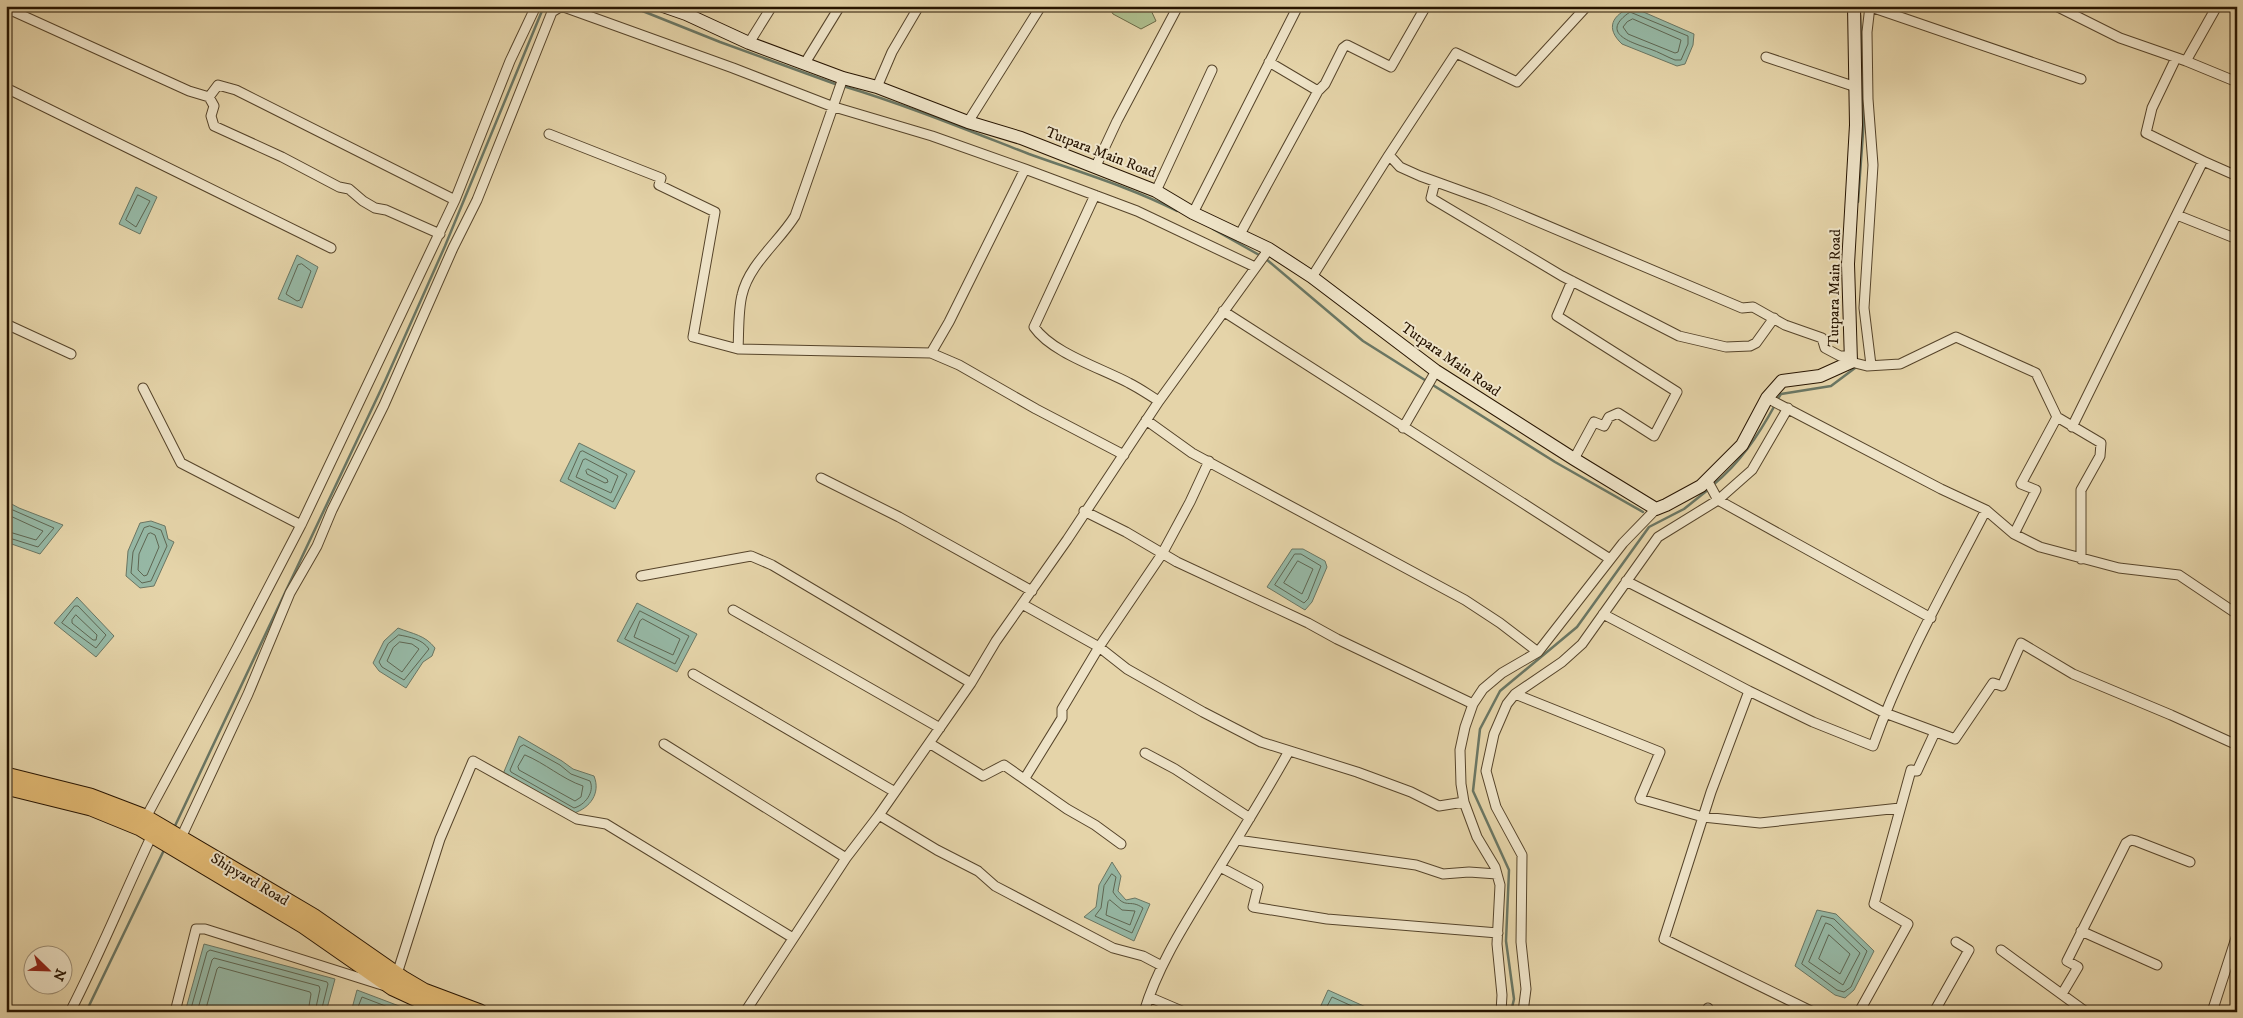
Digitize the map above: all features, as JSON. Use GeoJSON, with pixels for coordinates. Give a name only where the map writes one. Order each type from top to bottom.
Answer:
{"type":"FeatureCollection","features":[{"type":"Feature","properties":{"kind":"main road","name":"Shipyard Road"},"geometry":{"type":"LineString","coordinates":[[6,775],[90,796],[179,843],[304,926],[445,1012]]}},
{"type":"Feature","properties":{"kind":"main road","name":"Shipyard Road"},"geometry":{"type":"LineString","coordinates":[[6,787],[90,808],[146,827]]}},
{"type":"Feature","properties":{"kind":"main road","name":"Shipyard Road"},"geometry":{"type":"LineString","coordinates":[[395,981],[480,1012]]}},
{"type":"Feature","properties":{"kind":"street"},"geometry":{"type":"LineString","coordinates":[[70,1012],[93,967],[122,896],[146,827],[301,525],[440,234],[510,61],[536,6]]}},
{"type":"Feature","properties":{"kind":"street","name":"Tutpara Main Road"},"geometry":{"type":"LineString","coordinates":[[663,6],[688,10],[749,43],[843,78],[877,87],[968,122],[1021,138],[1156,191],[1193,213],[1269,250],[1312,277],[1431,379],[1656,508],[1701,486],[1709,485],[1742,445],[1782,381],[1820,376],[1850,359],[1848,264],[1856,125],[1854,6]]}},
{"type":"Feature","properties":{"kind":"street"},"geometry":{"type":"LineString","coordinates":[[749,43],[772,6]]}},
{"type":"Feature","properties":{"kind":"street"},"geometry":{"type":"LineString","coordinates":[[806,63],[840,6]]}},
{"type":"Feature","properties":{"kind":"street"},"geometry":{"type":"LineString","coordinates":[[877,87],[892,52],[919,6]]}},
{"type":"Feature","properties":{"kind":"street"},"geometry":{"type":"LineString","coordinates":[[968,122],[1041,6]]}},
{"type":"Feature","properties":{"kind":"street"},"geometry":{"type":"LineString","coordinates":[[1095,168],[1117,121],[1178,6]]}},
{"type":"Feature","properties":{"kind":"street"},"geometry":{"type":"LineString","coordinates":[[1193,213],[1298,6]]}},
{"type":"Feature","properties":{"kind":"street"},"geometry":{"type":"LineString","coordinates":[[1239,236],[1318,91],[1326,84],[1343,48],[1347,45],[1390,67],[1426,6]]}},
{"type":"Feature","properties":{"kind":"street"},"geometry":{"type":"LineString","coordinates":[[1312,277],[1456,53],[1517,82],[1587,6]]}},
{"type":"Feature","properties":{"kind":"street"},"geometry":{"type":"LineString","coordinates":[[1869,365],[1864,308],[1873,165],[1868,99],[1867,32],[1869,6],[2081,79]]}},
{"type":"Feature","properties":{"kind":"street"},"geometry":{"type":"LineString","coordinates":[[2056,6],[2120,38],[2186,61],[2237,82]]}},
{"type":"Feature","properties":{"kind":"street"},"geometry":{"type":"LineString","coordinates":[[2186,61],[2217,6]]}},
{"type":"Feature","properties":{"kind":"street"},"geometry":{"type":"LineString","coordinates":[[179,843],[248,694],[290,593],[317,546],[332,510],[384,405],[453,248],[477,200],[552,12],[557,7],[733,68],[832,106],[932,136],[1025,168],[1137,212],[1256,267]]}},
{"type":"Feature","properties":{"kind":"street"},"geometry":{"type":"LineString","coordinates":[[6,8],[189,91],[208,97],[214,106],[211,116],[214,126],[282,157],[339,187],[349,189],[375,208],[386,210],[440,234]]}},
{"type":"Feature","properties":{"kind":"street"},"geometry":{"type":"LineString","coordinates":[[1766,58],[1856,87]]}},
{"type":"Feature","properties":{"kind":"street"},"geometry":{"type":"LineString","coordinates":[[2176,58],[2152,108],[2146,133],[2237,176]]}},
{"type":"Feature","properties":{"kind":"street"},"geometry":{"type":"LineString","coordinates":[[1269,62],[1318,91]]}},
{"type":"Feature","properties":{"kind":"street"},"geometry":{"type":"LineString","coordinates":[[1156,191],[1212,70]]}},
{"type":"Feature","properties":{"kind":"street"},"geometry":{"type":"LineString","coordinates":[[738,349],[742,295],[750,276],[785,232],[795,216],[843,78]]}},
{"type":"Feature","properties":{"kind":"street"},"geometry":{"type":"LineString","coordinates":[[208,97],[218,86],[236,90],[455,200]]}},
{"type":"Feature","properties":{"kind":"street"},"geometry":{"type":"LineString","coordinates":[[6,88],[331,248]]}},
{"type":"Feature","properties":{"kind":"street"},"geometry":{"type":"LineString","coordinates":[[548,134],[661,178],[659,185],[715,212],[693,337],[738,349],[931,354],[959,365],[1036,409],[1124,455]]}},
{"type":"Feature","properties":{"kind":"street"},"geometry":{"type":"LineString","coordinates":[[1389,155],[1400,167],[1435,182],[1497,204],[1742,308],[1753,307],[1822,338],[1825,348],[1840,356],[1869,365],[1900,364],[1956,337],[2036,372],[2057,417],[2101,443],[2100,456],[2081,490],[2081,559]]}},
{"type":"Feature","properties":{"kind":"street"},"geometry":{"type":"LineString","coordinates":[[2072,427],[2203,161]]}},
{"type":"Feature","properties":{"kind":"street"},"geometry":{"type":"LineString","coordinates":[[931,354],[949,322],[1025,168]]}},
{"type":"Feature","properties":{"kind":"street"},"geometry":{"type":"LineString","coordinates":[[1435,182],[1431,198],[1572,281],[1679,336],[1726,347],[1750,346],[1756,343],[1774,318]]}},
{"type":"Feature","properties":{"kind":"street"},"geometry":{"type":"LineString","coordinates":[[1095,195],[1034,327],[1039,334],[1056,346],[1159,401]]}},
{"type":"Feature","properties":{"kind":"street"},"geometry":{"type":"LineString","coordinates":[[2177,215],[2237,239]]}},
{"type":"Feature","properties":{"kind":"street"},"geometry":{"type":"LineString","coordinates":[[745,1012],[846,858],[879,815],[971,683],[996,641],[1032,591],[1159,401],[1269,250]]}},
{"type":"Feature","properties":{"kind":"street"},"geometry":{"type":"LineString","coordinates":[[1572,281],[1557,316],[1677,392],[1654,436],[1618,413],[1609,417],[1604,426],[1594,422],[1574,460]]}},
{"type":"Feature","properties":{"kind":"street"},"geometry":{"type":"LineString","coordinates":[[1223,311],[1610,559]]}},
{"type":"Feature","properties":{"kind":"street"},"geometry":{"type":"LineString","coordinates":[[6,324],[71,354]]}},
{"type":"Feature","properties":{"kind":"street"},"geometry":{"type":"LineString","coordinates":[[1403,428],[1431,379]]}},
{"type":"Feature","properties":{"kind":"street"},"geometry":{"type":"LineString","coordinates":[[142,388],[181,463],[301,525]]}},
{"type":"Feature","properties":{"kind":"street"},"geometry":{"type":"LineString","coordinates":[[1769,399],[1986,510],[2014,534],[2040,547],[2119,568],[2179,575],[2237,614]]}},
{"type":"Feature","properties":{"kind":"street"},"geometry":{"type":"LineString","coordinates":[[1522,1012],[1526,989],[1521,942],[1522,855],[1496,807],[1486,771],[1494,734],[1506,704],[1515,694],[1562,662],[1582,644],[1658,537],[1718,500],[1752,470],[1786,408]]}},
{"type":"Feature","properties":{"kind":"street"},"geometry":{"type":"LineString","coordinates":[[2014,534],[2036,490],[2021,484],[2057,417]]}},
{"type":"Feature","properties":{"kind":"street"},"geometry":{"type":"LineString","coordinates":[[1146,420],[1192,453],[1464,600],[1500,623],[1538,652]]}},
{"type":"Feature","properties":{"kind":"street"},"geometry":{"type":"LineString","coordinates":[[1025,778],[1062,718],[1062,709],[1099,647],[1162,554],[1190,502],[1209,461]]}},
{"type":"Feature","properties":{"kind":"street"},"geometry":{"type":"LineString","coordinates":[[821,478],[899,517],[1032,591]]}},
{"type":"Feature","properties":{"kind":"street"},"geometry":{"type":"LineString","coordinates":[[1709,485],[1718,500],[1931,618]]}},
{"type":"Feature","properties":{"kind":"street"},"geometry":{"type":"LineString","coordinates":[[1500,1012],[1502,995],[1497,951],[1500,885],[1497,874],[1477,837],[1464,802],[1461,784],[1460,750],[1465,727],[1473,704],[1483,689],[1502,673],[1538,652],[1610,559],[1656,508]]}},
{"type":"Feature","properties":{"kind":"street"},"geometry":{"type":"LineString","coordinates":[[1603,614],[1749,691],[1821,725],[1873,746],[1885,713],[1986,510]]}},
{"type":"Feature","properties":{"kind":"street"},"geometry":{"type":"LineString","coordinates":[[1084,511],[1126,532],[1177,562],[1308,623],[1345,643],[1473,704]]}},
{"type":"Feature","properties":{"kind":"street"},"geometry":{"type":"LineString","coordinates":[[641,576],[751,556],[772,565],[971,683]]}},
{"type":"Feature","properties":{"kind":"street"},"geometry":{"type":"LineString","coordinates":[[1626,581],[1885,713],[1955,740],[1993,683],[2002,686],[2021,643],[2072,674],[2237,745]]}},
{"type":"Feature","properties":{"kind":"street"},"geometry":{"type":"LineString","coordinates":[[1022,604],[1099,647],[1127,668],[1203,712],[1261,742],[1357,772],[1411,792],[1439,806],[1464,802]]}},
{"type":"Feature","properties":{"kind":"street"},"geometry":{"type":"LineString","coordinates":[[733,610],[940,728]]}},
{"type":"Feature","properties":{"kind":"street"},"geometry":{"type":"LineString","coordinates":[[693,674],[895,792]]}},
{"type":"Feature","properties":{"kind":"street"},"geometry":{"type":"LineString","coordinates":[[1749,691],[1702,817],[1664,938],[1813,1012]]}},
{"type":"Feature","properties":{"kind":"street"},"geometry":{"type":"LineString","coordinates":[[1515,694],[1660,752],[1640,799],[1702,817],[1760,823],[1900,808]]}},
{"type":"Feature","properties":{"kind":"street"},"geometry":{"type":"LineString","coordinates":[[1858,1012],[1908,924],[1874,904],[1911,770],[1917,771],[1935,732]]}},
{"type":"Feature","properties":{"kind":"street"},"geometry":{"type":"LineString","coordinates":[[929,743],[983,776],[1004,765],[1025,778],[1066,809],[1095,824],[1121,844]]}},
{"type":"Feature","properties":{"kind":"street"},"geometry":{"type":"LineString","coordinates":[[664,744],[846,858]]}},
{"type":"Feature","properties":{"kind":"street"},"geometry":{"type":"LineString","coordinates":[[1144,1012],[1162,966],[1289,752]]}},
{"type":"Feature","properties":{"kind":"street"},"geometry":{"type":"LineString","coordinates":[[1145,753],[1175,769],[1250,818]]}},
{"type":"Feature","properties":{"kind":"street"},"geometry":{"type":"LineString","coordinates":[[175,1012],[196,929],[205,929],[395,981],[440,839],[473,761],[577,819],[606,824],[793,938]]}},
{"type":"Feature","properties":{"kind":"street"},"geometry":{"type":"LineString","coordinates":[[879,815],[937,850],[978,871],[995,886],[1113,948],[1143,956],[1162,966]]}},
{"type":"Feature","properties":{"kind":"street"},"geometry":{"type":"LineString","coordinates":[[1237,840],[1416,865],[1443,874],[1469,872],[1497,874]]}},
{"type":"Feature","properties":{"kind":"street"},"geometry":{"type":"LineString","coordinates":[[2062,994],[2078,968],[2067,961],[2126,843],[2131,840],[2136,841],[2190,862]]}},
{"type":"Feature","properties":{"kind":"street"},"geometry":{"type":"LineString","coordinates":[[1220,867],[1258,887],[1253,907],[1327,919],[1498,933]]}},
{"type":"Feature","properties":{"kind":"street"},"geometry":{"type":"LineString","coordinates":[[2081,931],[2157,965]]}},
{"type":"Feature","properties":{"kind":"street"},"geometry":{"type":"LineString","coordinates":[[2212,1012],[2237,935]]}},
{"type":"Feature","properties":{"kind":"street"},"geometry":{"type":"LineString","coordinates":[[1934,1012],[1969,950],[1956,942]]}},
{"type":"Feature","properties":{"kind":"street"},"geometry":{"type":"LineString","coordinates":[[2001,950],[2062,994],[2080,1010]]}},
{"type":"Feature","properties":{"kind":"street"},"geometry":{"type":"LineString","coordinates":[[1149,997],[1184,1012]]}},
{"type":"Feature","properties":{"kind":"shaded area"},"geometry":{"type":"Polygon","coordinates":[[[1108,6],[1149,6],[1156,21],[1141,29],[1113,14],[1108,6]]]}},
{"type":"Feature","properties":{"kind":"water"},"geometry":{"type":"Polygon","coordinates":[[[1632,7],[1694,34],[1693,45],[1685,64],[1677,66],[1622,44],[1614,33],[1613,22],[1625,10],[1632,7]]]}},
{"type":"Feature","properties":{"kind":"water"},"geometry":{"type":"Polygon","coordinates":[[[136,187],[157,197],[140,234],[119,224],[136,187]]]}},
{"type":"Feature","properties":{"kind":"water"},"geometry":{"type":"Polygon","coordinates":[[[297,255],[318,267],[302,308],[278,299],[297,255]]]}},
{"type":"Feature","properties":{"kind":"water"},"geometry":{"type":"Polygon","coordinates":[[[579,443],[635,471],[615,509],[560,481],[579,443]]]}},
{"type":"Feature","properties":{"kind":"water"},"geometry":{"type":"Polygon","coordinates":[[[6,501],[63,525],[40,554],[6,542],[6,501]]]}},
{"type":"Feature","properties":{"kind":"water"},"geometry":{"type":"Polygon","coordinates":[[[151,521],[165,526],[168,539],[174,542],[154,586],[140,588],[126,576],[128,551],[140,523],[151,521]]]}},
{"type":"Feature","properties":{"kind":"water"},"geometry":{"type":"Polygon","coordinates":[[[1292,549],[1303,549],[1325,561],[1327,567],[1312,602],[1305,610],[1267,587],[1292,549]]]}},
{"type":"Feature","properties":{"kind":"water"},"geometry":{"type":"Polygon","coordinates":[[[77,597],[114,636],[96,657],[54,623],[77,597]]]}},
{"type":"Feature","properties":{"kind":"water"},"geometry":{"type":"Polygon","coordinates":[[[637,603],[697,634],[677,672],[617,641],[637,603]]]}},
{"type":"Feature","properties":{"kind":"water"},"geometry":{"type":"Polygon","coordinates":[[[398,628],[423,638],[435,648],[432,656],[423,662],[406,688],[379,671],[373,663],[384,641],[398,628]]]}},
{"type":"Feature","properties":{"kind":"water"},"geometry":{"type":"Polygon","coordinates":[[[519,736],[573,769],[594,776],[596,782],[595,794],[585,808],[574,813],[503,774],[519,736]]]}},
{"type":"Feature","properties":{"kind":"water"},"geometry":{"type":"Polygon","coordinates":[[[1112,862],[1121,876],[1118,891],[1126,900],[1135,898],[1150,904],[1134,941],[1084,917],[1096,907],[1099,885],[1112,862]]]}},
{"type":"Feature","properties":{"kind":"water"},"geometry":{"type":"Polygon","coordinates":[[[1817,910],[1836,914],[1874,951],[1854,990],[1845,998],[1835,995],[1795,966],[1817,910]]]}},
{"type":"Feature","properties":{"kind":"water"},"geometry":{"type":"Polygon","coordinates":[[[204,944],[335,979],[326,1012],[185,1012],[204,944]]]}},
{"type":"Feature","properties":{"kind":"water"},"geometry":{"type":"Polygon","coordinates":[[[357,990],[415,1012],[351,1012],[357,990]]]}},
{"type":"Feature","properties":{"kind":"water"},"geometry":{"type":"Polygon","coordinates":[[[1328,990],[1377,1012],[1318,1012],[1328,990]]]}},
{"type":"Feature","properties":{"kind":"waterway"},"geometry":{"type":"LineString","coordinates":[[174,828],[385,381],[445,246],[544,6]]}},
{"type":"Feature","properties":{"kind":"waterway"},"geometry":{"type":"LineString","coordinates":[[630,6],[720,42],[838,85]]}},
{"type":"Feature","properties":{"kind":"waterway"},"geometry":{"type":"LineString","coordinates":[[1858,202],[1864,119],[1860,15]]}},
{"type":"Feature","properties":{"kind":"waterway"},"geometry":{"type":"LineString","coordinates":[[843,86],[867,93],[1123,187],[1177,211]]}},
{"type":"Feature","properties":{"kind":"waterway"},"geometry":{"type":"LineString","coordinates":[[1213,229],[1261,256]]}},
{"type":"Feature","properties":{"kind":"waterway"},"geometry":{"type":"LineString","coordinates":[[1266,259],[1363,341],[1555,462],[1643,512]]}},
{"type":"Feature","properties":{"kind":"waterway"},"geometry":{"type":"LineString","coordinates":[[1777,400],[1781,394],[1831,386],[1855,368],[1855,365]]}},
{"type":"Feature","properties":{"kind":"waterway"},"geometry":{"type":"LineString","coordinates":[[1713,485],[1732,468],[1748,448],[1775,405]]}},
{"type":"Feature","properties":{"kind":"waterway"},"geometry":{"type":"LineString","coordinates":[[1511,1012],[1514,999],[1506,941],[1509,870],[1473,791],[1480,729],[1500,691],[1577,627],[1649,527],[1684,509],[1709,489]]}},
{"type":"Feature","properties":{"kind":"waterway"},"geometry":{"type":"LineString","coordinates":[[86,1012],[165,848]]}}]}
